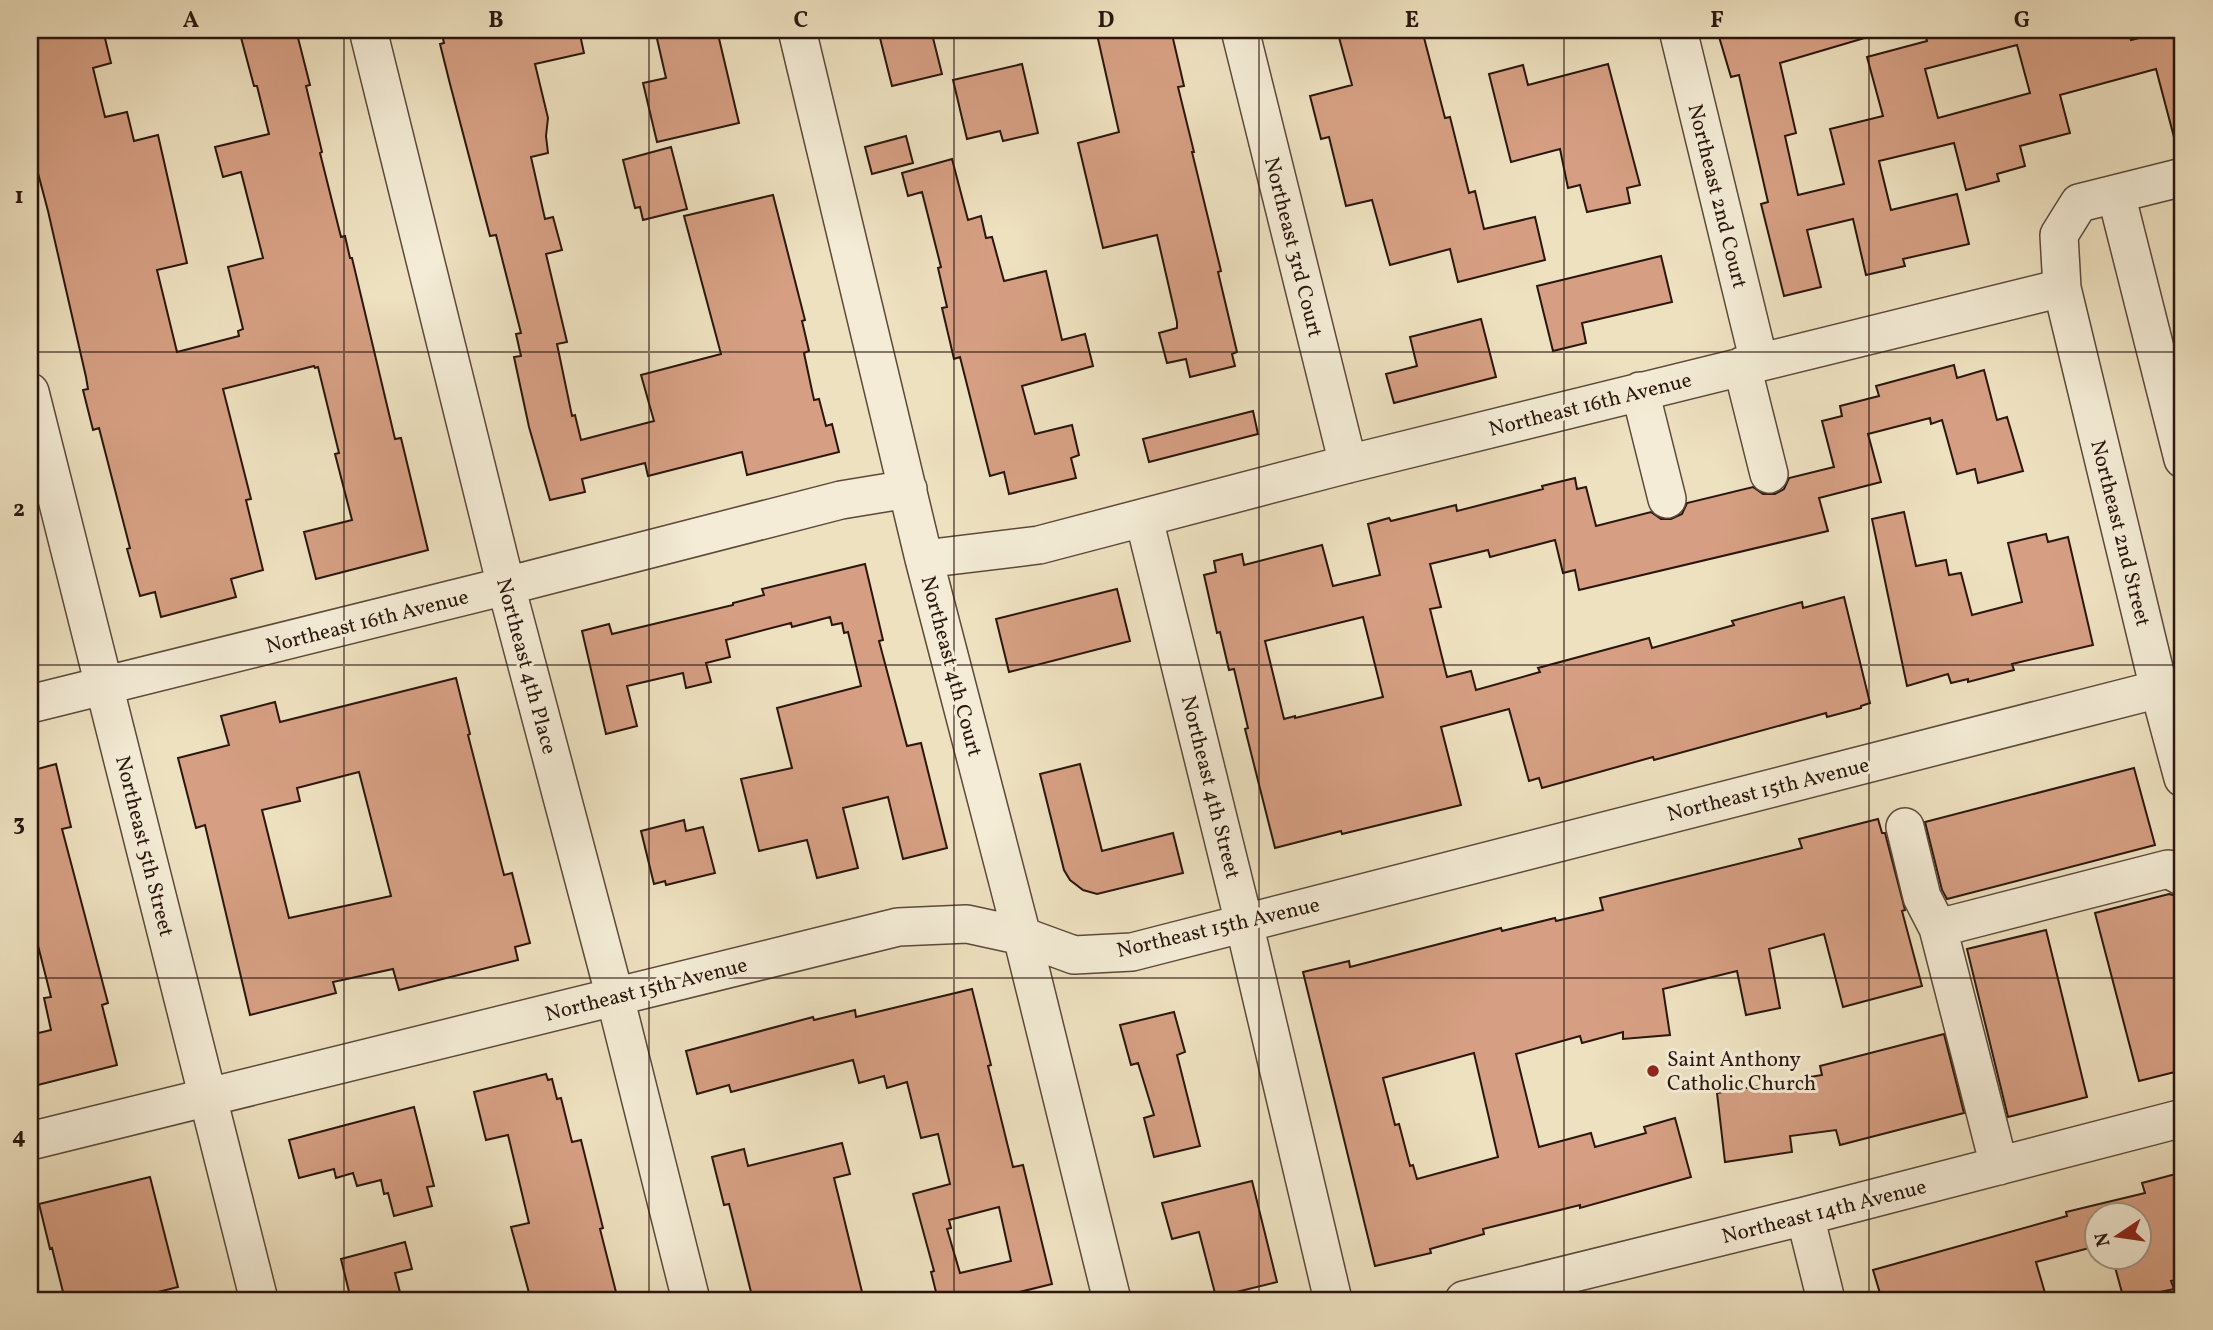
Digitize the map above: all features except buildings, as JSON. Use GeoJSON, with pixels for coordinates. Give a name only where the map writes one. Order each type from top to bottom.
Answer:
{"type":"FeatureCollection","features":[{"type":"Feature","properties":{"kind":"street","name":"Northeast 4th Place"},"geometry":{"type":"LineString","coordinates":[[368,30],[506,586],[615,997],[691,1300]]}},
{"type":"Feature","properties":{"kind":"street","name":"Northeast 4th Court"},"geometry":{"type":"LineString","coordinates":[[797,30],[924,559],[1022,936],[1112,1300]]}},
{"type":"Feature","properties":{"kind":"street","name":"Northeast 3rd Court"},"geometry":{"type":"LineString","coordinates":[[1240,30],[1348,464]]}},
{"type":"Feature","properties":{"kind":"street","name":"Northeast 2nd Court"},"geometry":{"type":"LineString","coordinates":[[1678,30],[1751,364],[1769,474]]}},
{"type":"Feature","properties":{"kind":"street"},"geometry":{"type":"LineString","coordinates":[[2062,288],[2059,235],[2079,203],[2183,177]]}},
{"type":"Feature","properties":{"kind":"street"},"geometry":{"type":"LineString","coordinates":[[2116,194],[2183,459]]}},
{"type":"Feature","properties":{"kind":"street","name":"Northeast 16th Avenue"},"geometry":{"type":"LineString","coordinates":[[924,559],[1039,545],[1348,464],[2062,288]]}},
{"type":"Feature","properties":{"kind":"street","name":"Northeast 2nd Street"},"geometry":{"type":"LineString","coordinates":[[2062,288],[2183,778]]}},
{"type":"Feature","properties":{"kind":"street"},"geometry":{"type":"LineString","coordinates":[[1640,391],[1667,499]]}},
{"type":"Feature","properties":{"kind":"street","name":"Northeast 5th Street"},"geometry":{"type":"LineString","coordinates":[[30,392],[259,1300]]}},
{"type":"Feature","properties":{"kind":"street","name":"Northeast 16th Avenue"},"geometry":{"type":"LineString","coordinates":[[30,704],[506,586],[841,499],[908,489]]}},
{"type":"Feature","properties":{"kind":"street","name":"Northeast 4th Street"},"geometry":{"type":"LineString","coordinates":[[1144,519],[1244,923],[1333,1300]]}},
{"type":"Feature","properties":{"kind":"street","name":"Northeast 15th Avenue"},"geometry":{"type":"LineString","coordinates":[[30,1141],[898,927],[967,924],[1022,936],[1074,955],[1132,952],[2159,689]]}},
{"type":"Feature","properties":{"kind":"street"},"geometry":{"type":"LineString","coordinates":[[1905,827],[1922,897],[1938,928],[1999,1166]]}},
{"type":"Feature","properties":{"kind":"street"},"geometry":{"type":"LineString","coordinates":[[1938,928],[2168,869],[2183,877]]}},
{"type":"Feature","properties":{"kind":"street","name":"Northeast 14th Avenue"},"geometry":{"type":"LineString","coordinates":[[1464,1300],[1564,1288],[1805,1216],[2183,1118]]}},
{"type":"Feature","properties":{"kind":"street"},"geometry":{"type":"LineString","coordinates":[[1805,1216],[1826,1300]]}},
{"type":"Feature","properties":{"kind":"place","name":"Saint Anthony Catholic Church"},"geometry":{"type":"Point","coordinates":[1653,1071]}}]}
